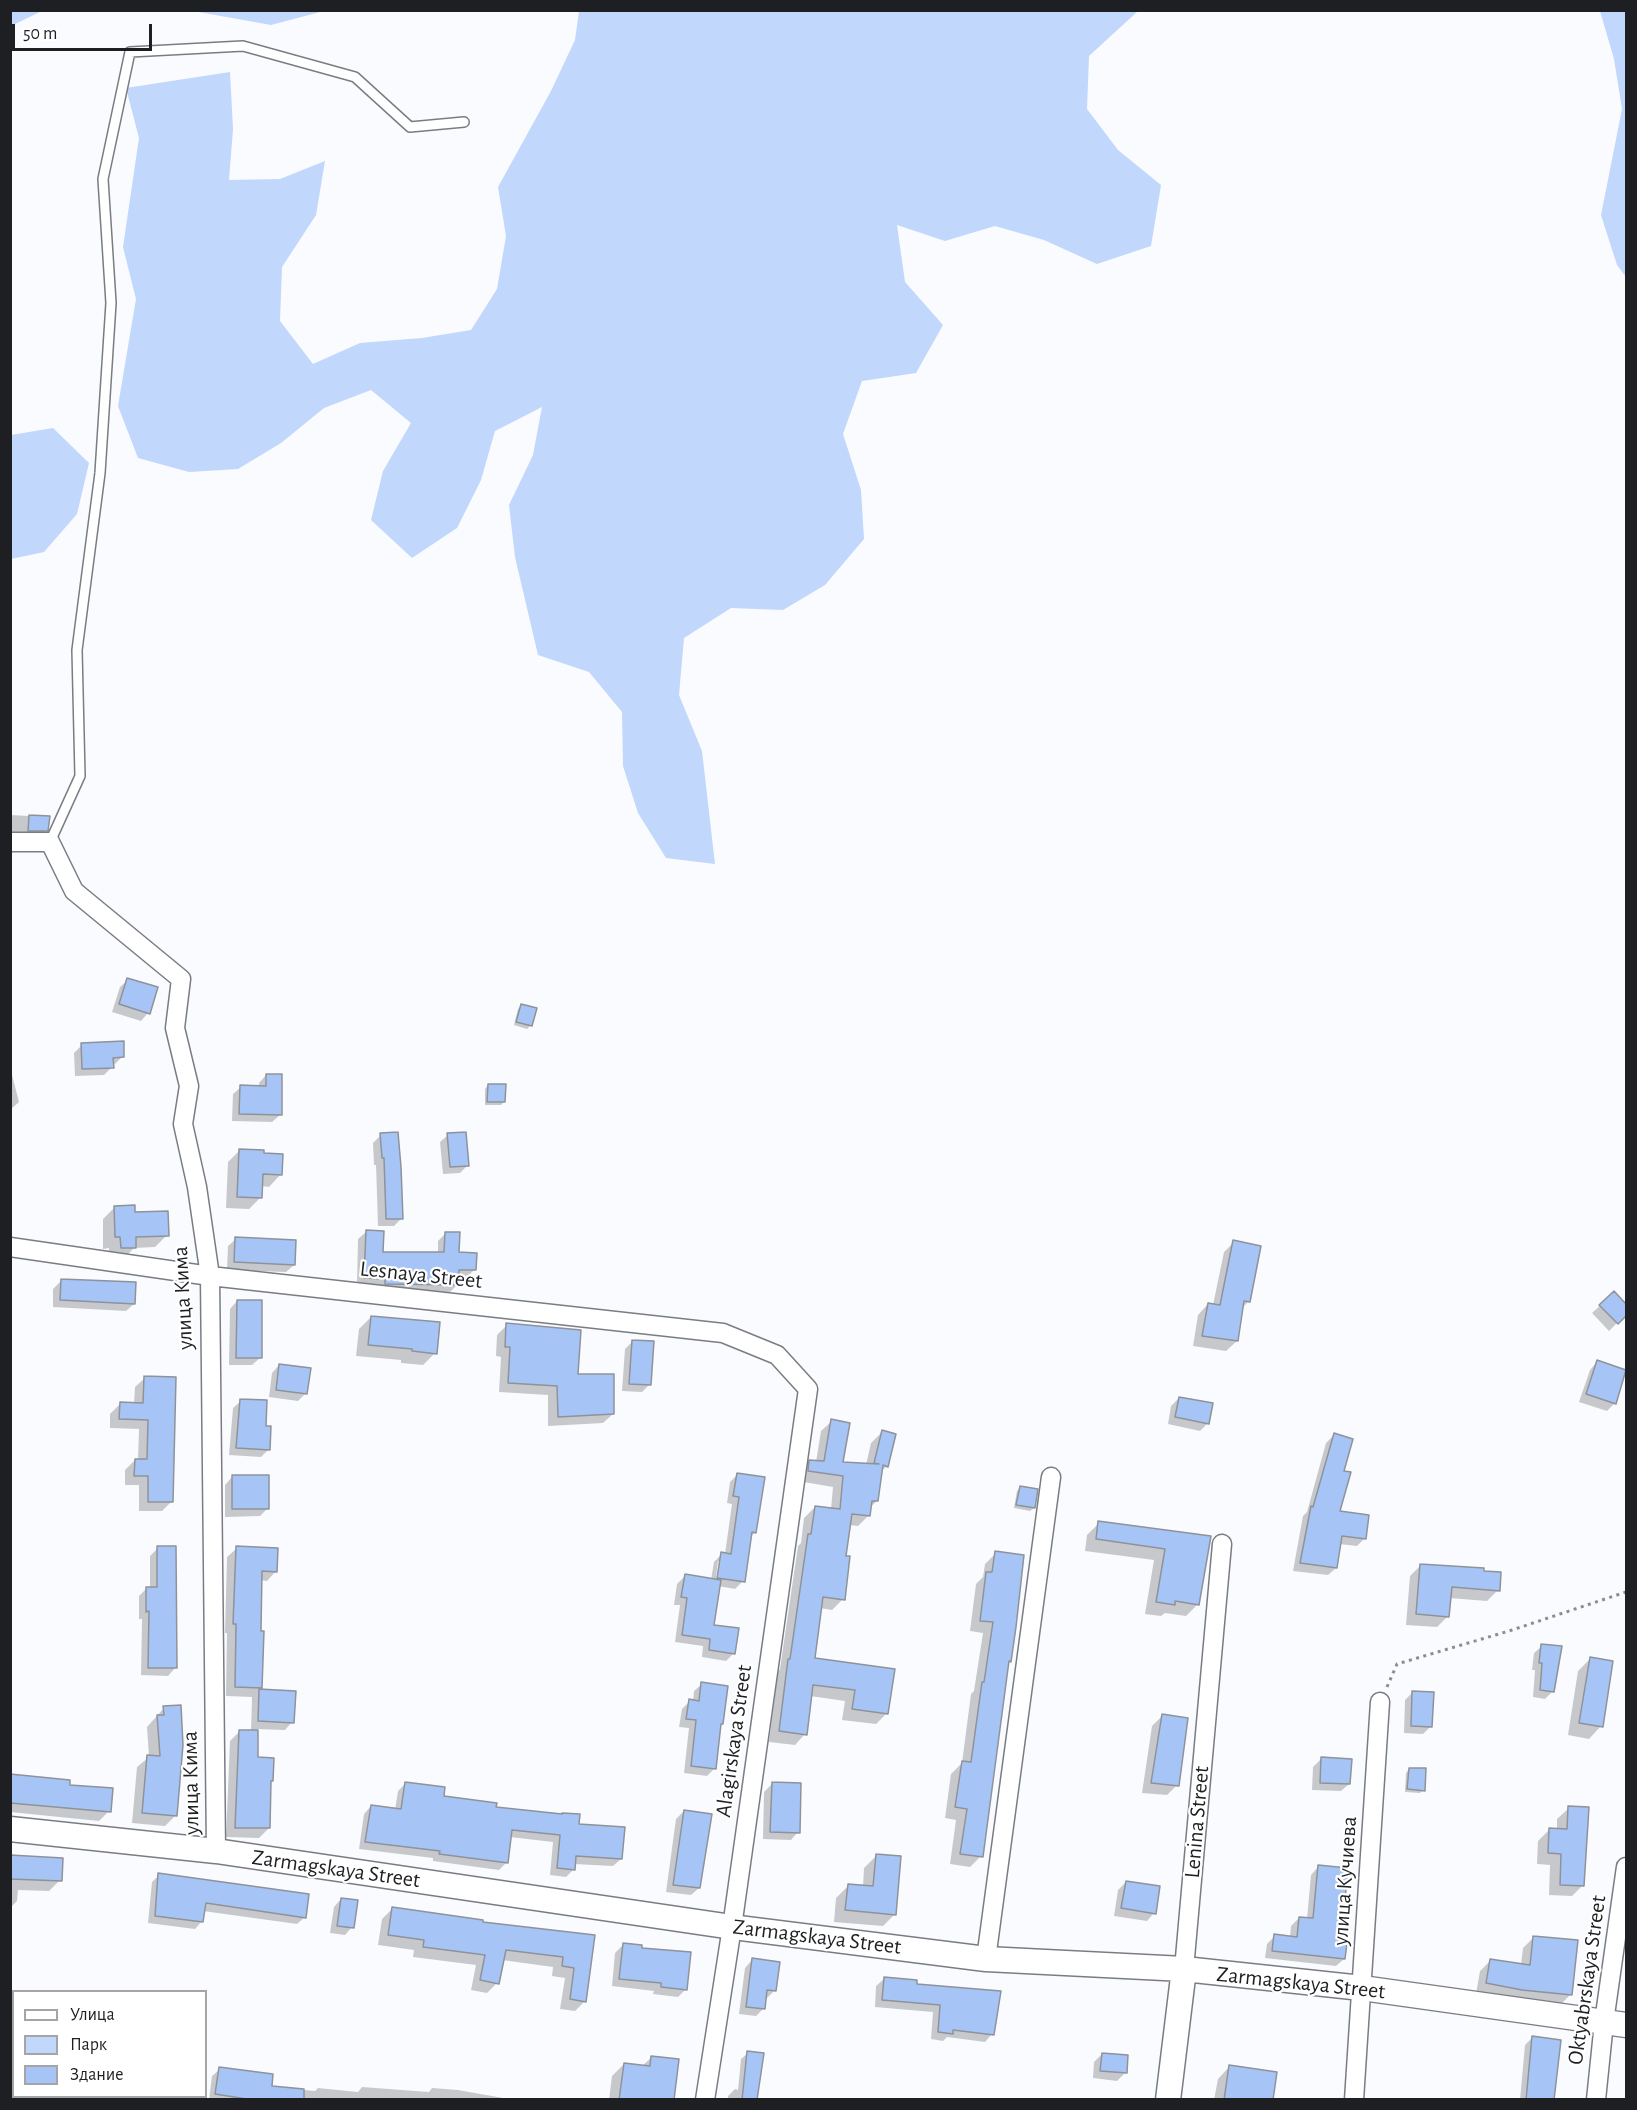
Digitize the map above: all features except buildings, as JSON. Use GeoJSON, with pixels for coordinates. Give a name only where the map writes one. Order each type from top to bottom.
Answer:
{"type":"FeatureCollection","features":[{"type":"Feature","properties":{"kind":"street"},"geometry":{"type":"LineString","coordinates":[[10,842],[50,842]]}},
{"type":"Feature","properties":{"kind":"street","name":"улица Кима"},"geometry":{"type":"LineString","coordinates":[[50,842],[74,891],[181,979],[175,1028],[189,1086],[183,1124],[197,1187],[210,1276],[216,1851]]}},
{"type":"Feature","properties":{"kind":"street","name":"Lesnaya Street"},"geometry":{"type":"LineString","coordinates":[[10,1247],[210,1276],[723,1333],[777,1355],[808,1389]]}},
{"type":"Feature","properties":{"kind":"street","name":"Alagirskaya Street"},"geometry":{"type":"LineString","coordinates":[[705,2100],[732,1927],[808,1389]]}},
{"type":"Feature","properties":{"kind":"street"},"geometry":{"type":"LineString","coordinates":[[986,1959],[1051,1477]]}},
{"type":"Feature","properties":{"kind":"street","name":"Lenina Street"},"geometry":{"type":"LineString","coordinates":[[1168,2100],[1184,1970],[1222,1544]]}},
{"type":"Feature","properties":{"kind":"street","name":"улица Кучиева"},"geometry":{"type":"LineString","coordinates":[[1354,2100],[1380,1702]]}},
{"type":"Feature","properties":{"kind":"street","name":"Zarmagskaya Street"},"geometry":{"type":"LineString","coordinates":[[10,1829],[216,1851],[732,1927],[986,1959],[1184,1970],[1362,1989],[1615,2024]]}},
{"type":"Feature","properties":{"kind":"street","name":"Oktyabrskaya Street"},"geometry":{"type":"LineString","coordinates":[[1596,2100],[1615,2024],[1626,1867]]}},
{"type":"Feature","properties":{"kind":"lane"},"geometry":{"type":"LineString","coordinates":[[50,842],[80,776],[76,650],[100,473],[111,303],[103,179],[130,52],[243,46],[355,77],[410,127],[464,122]]}},
{"type":"Feature","properties":{"kind":"path"},"geometry":{"type":"LineString","coordinates":[[1380,1702],[1397,1664],[1509,1631],[1626,1592]]}},
{"type":"Feature","properties":{"kind":"green space"},"geometry":{"type":"Polygon","coordinates":[[[11,10],[42,10],[42,11],[11,26],[11,10]]]}},
{"type":"Feature","properties":{"kind":"green space"},"geometry":{"type":"Polygon","coordinates":[[[324,10],[271,25],[193,11],[324,10]]]}},
{"type":"Feature","properties":{"kind":"green space"},"geometry":{"type":"Polygon","coordinates":[[[579,11],[1138,11],[1089,56],[1087,109],[1118,150],[1161,185],[1151,246],[1097,264],[1044,240],[995,226],[945,241],[897,225],[905,282],[943,325],[916,373],[862,381],[843,434],[861,490],[864,539],[825,585],[783,610],[731,608],[684,638],[679,695],[702,751],[715,864],[666,858],[638,813],[623,766],[622,712],[589,672],[538,655],[515,557],[509,505],[533,455],[542,407],[495,431],[481,480],[457,528],[412,558],[371,520],[383,471],[411,423],[371,390],[324,408],[281,443],[238,469],[189,472],[138,458],[118,406],[136,299],[123,247],[139,138],[126,88],[230,72],[233,129],[229,180],[280,179],[325,161],[316,215],[282,267],[280,321],[313,364],[360,343],[422,338],[471,330],[497,289],[506,236],[498,187],[551,91],[575,40],[579,11]]]}},
{"type":"Feature","properties":{"kind":"green space"},"geometry":{"type":"Polygon","coordinates":[[[1600,11],[1626,11],[1626,277],[1617,265],[1601,215],[1622,109],[1614,59],[1600,11]]]}},
{"type":"Feature","properties":{"kind":"green space"},"geometry":{"type":"Polygon","coordinates":[[[53,428],[89,463],[77,514],[44,552],[11,559],[11,435],[53,428]]]}}]}
